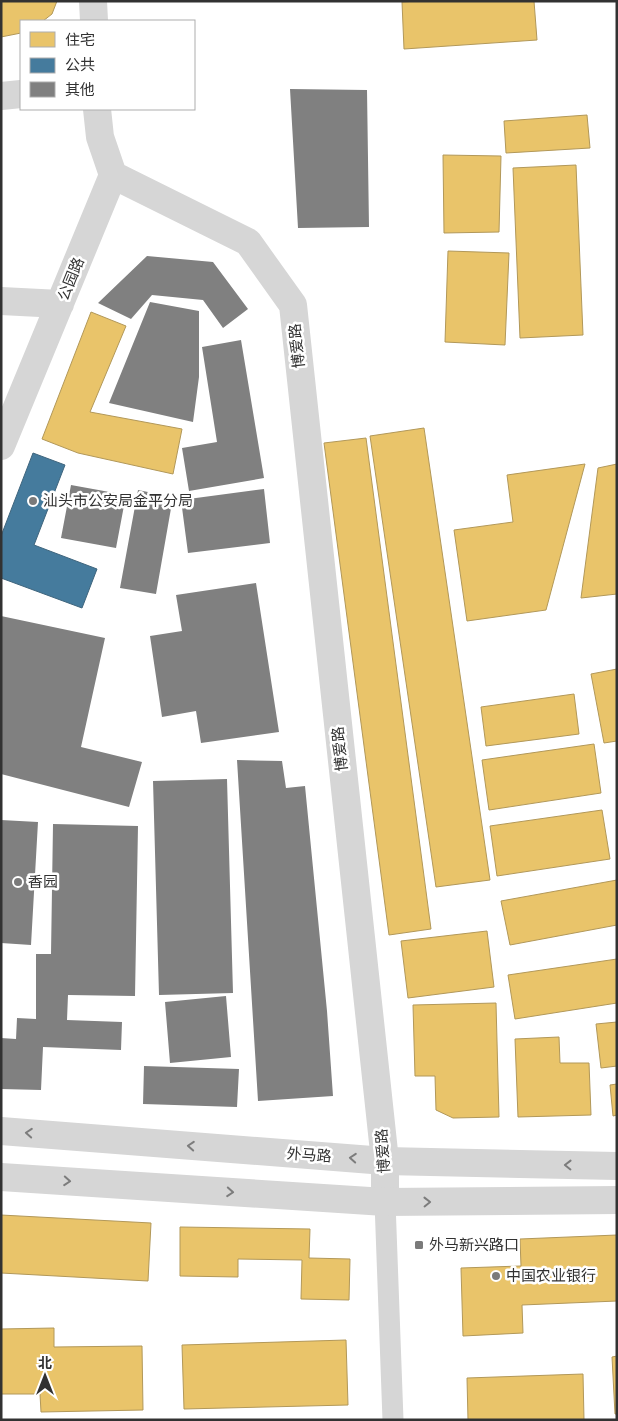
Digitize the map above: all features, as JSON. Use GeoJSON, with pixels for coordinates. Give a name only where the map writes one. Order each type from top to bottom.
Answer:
{"type":"FeatureCollection","features":[{"type":"Feature","properties":{"kind":"street"},"geometry":{"type":"LineString","coordinates":[[93,1],[94,20]]}},
{"type":"Feature","properties":{"kind":"street"},"geometry":{"type":"LineString","coordinates":[[1,96],[20,94]]}},
{"type":"Feature","properties":{"kind":"street"},"geometry":{"type":"LineString","coordinates":[[97,110],[100,137],[114,176]]}},
{"type":"Feature","properties":{"kind":"street","name":"公园路"},"geometry":{"type":"LineString","coordinates":[[1,446],[114,176]]}},
{"type":"Feature","properties":{"kind":"street","name":"博爱路"},"geometry":{"type":"LineString","coordinates":[[114,176],[248,242],[293,305],[385,1161],[384,1202],[393,1420]]}},
{"type":"Feature","properties":{"kind":"street"},"geometry":{"type":"LineString","coordinates":[[1,301],[60,304]]}},
{"type":"Feature","properties":{"kind":"street","name":"外马路"},"geometry":{"type":"LineString","coordinates":[[1,1131],[385,1161],[617,1166]]}},
{"type":"Feature","properties":{"kind":"street"},"geometry":{"type":"LineString","coordinates":[[1,1177],[384,1202],[617,1200]]}},
{"type":"Feature","properties":{"kind":"building: 住宅"},"geometry":{"type":"Polygon","coordinates":[[[1,1],[57,1],[52,14],[44,20],[20,20],[20,33],[1,37],[1,1]]]}},
{"type":"Feature","properties":{"kind":"building: 住宅"},"geometry":{"type":"Polygon","coordinates":[[[534,1],[537,40],[404,49],[402,2],[534,1]]]}},
{"type":"Feature","properties":{"kind":"building: 住宅"},"geometry":{"type":"Polygon","coordinates":[[[587,115],[590,148],[506,153],[504,121],[587,115]]]}},
{"type":"Feature","properties":{"kind":"building: 住宅"},"geometry":{"type":"Polygon","coordinates":[[[443,155],[501,156],[499,232],[444,233],[443,155]]]}},
{"type":"Feature","properties":{"kind":"building: 住宅"},"geometry":{"type":"Polygon","coordinates":[[[576,165],[583,335],[520,338],[513,168],[576,165]]]}},
{"type":"Feature","properties":{"kind":"building: 住宅"},"geometry":{"type":"Polygon","coordinates":[[[448,251],[509,253],[505,345],[445,342],[448,251]]]}},
{"type":"Feature","properties":{"kind":"building: 住宅"},"geometry":{"type":"Polygon","coordinates":[[[91,312],[126,326],[90,412],[182,429],[173,474],[78,453],[42,439],[91,312]]]}},
{"type":"Feature","properties":{"kind":"building: 住宅"},"geometry":{"type":"Polygon","coordinates":[[[424,428],[490,880],[436,887],[370,436],[424,428]]]}},
{"type":"Feature","properties":{"kind":"building: 住宅"},"geometry":{"type":"Polygon","coordinates":[[[366,438],[431,929],[389,935],[324,443],[366,438]]]}},
{"type":"Feature","properties":{"kind":"building: 住宅"},"geometry":{"type":"Polygon","coordinates":[[[585,464],[546,610],[467,621],[454,530],[513,522],[507,475],[585,464]]]}},
{"type":"Feature","properties":{"kind":"building: 住宅"},"geometry":{"type":"Polygon","coordinates":[[[617,464],[617,594],[581,598],[598,468],[617,464]]]}},
{"type":"Feature","properties":{"kind":"building: 住宅"},"geometry":{"type":"Polygon","coordinates":[[[617,669],[617,741],[604,743],[591,674],[617,669]]]}},
{"type":"Feature","properties":{"kind":"building: 住宅"},"geometry":{"type":"Polygon","coordinates":[[[574,694],[579,734],[486,746],[481,707],[574,694]]]}},
{"type":"Feature","properties":{"kind":"building: 住宅"},"geometry":{"type":"Polygon","coordinates":[[[594,744],[601,793],[489,810],[482,760],[594,744]]]}},
{"type":"Feature","properties":{"kind":"building: 住宅"},"geometry":{"type":"Polygon","coordinates":[[[602,810],[610,859],[497,876],[490,826],[602,810]]]}},
{"type":"Feature","properties":{"kind":"building: 住宅"},"geometry":{"type":"Polygon","coordinates":[[[617,880],[617,925],[510,945],[501,901],[617,880]]]}},
{"type":"Feature","properties":{"kind":"building: 住宅"},"geometry":{"type":"Polygon","coordinates":[[[487,931],[494,987],[408,998],[401,941],[487,931]]]}},
{"type":"Feature","properties":{"kind":"building: 住宅"},"geometry":{"type":"Polygon","coordinates":[[[617,959],[617,1003],[515,1019],[508,975],[617,959]]]}},
{"type":"Feature","properties":{"kind":"building: 住宅"},"geometry":{"type":"Polygon","coordinates":[[[496,1003],[499,1117],[453,1118],[436,1110],[435,1076],[415,1076],[413,1005],[496,1003]]]}},
{"type":"Feature","properties":{"kind":"building: 住宅"},"geometry":{"type":"Polygon","coordinates":[[[617,1022],[617,1066],[601,1068],[596,1024],[617,1022]]]}},
{"type":"Feature","properties":{"kind":"building: 住宅"},"geometry":{"type":"Polygon","coordinates":[[[559,1037],[560,1063],[589,1063],[591,1115],[518,1117],[515,1039],[559,1037]]]}},
{"type":"Feature","properties":{"kind":"building: 住宅"},"geometry":{"type":"Polygon","coordinates":[[[617,1084],[617,1115],[613,1116],[610,1085],[617,1084]]]}},
{"type":"Feature","properties":{"kind":"building: 住宅"},"geometry":{"type":"Polygon","coordinates":[[[1,1215],[151,1223],[148,1281],[1,1273],[1,1215]]]}},
{"type":"Feature","properties":{"kind":"building: 住宅"},"geometry":{"type":"Polygon","coordinates":[[[180,1227],[310,1229],[309,1258],[350,1259],[349,1300],[301,1299],[302,1260],[238,1259],[238,1277],[180,1276],[180,1227]]]}},
{"type":"Feature","properties":{"kind":"building: 住宅"},"geometry":{"type":"Polygon","coordinates":[[[617,1235],[617,1301],[522,1305],[523,1333],[463,1336],[461,1268],[521,1266],[520,1239],[617,1235]]]}},
{"type":"Feature","properties":{"kind":"building: 住宅"},"geometry":{"type":"Polygon","coordinates":[[[54,1328],[54,1347],[142,1346],[143,1410],[41,1412],[40,1394],[1,1394],[1,1329],[54,1328]]]}},
{"type":"Feature","properties":{"kind":"building: 住宅"},"geometry":{"type":"Polygon","coordinates":[[[346,1340],[348,1405],[184,1409],[182,1345],[346,1340]]]}},
{"type":"Feature","properties":{"kind":"building: 住宅"},"geometry":{"type":"Polygon","coordinates":[[[617,1356],[617,1414],[615,1414],[612,1357],[617,1356]]]}},
{"type":"Feature","properties":{"kind":"building: 住宅"},"geometry":{"type":"Polygon","coordinates":[[[583,1374],[584,1420],[468,1420],[467,1378],[583,1374]]]}},
{"type":"Feature","properties":{"kind":"building: 公共","name":"汕头市公安局金平分局"},"geometry":{"type":"Polygon","coordinates":[[[33,453],[65,465],[34,545],[97,569],[82,608],[1,578],[1,536],[33,453]]]}},
{"type":"Feature","properties":{"kind":"building: 其他"},"geometry":{"type":"Polygon","coordinates":[[[290,89],[367,90],[369,227],[298,228],[290,89]]]}},
{"type":"Feature","properties":{"kind":"building: 其他"},"geometry":{"type":"Polygon","coordinates":[[[147,256],[213,262],[248,309],[223,328],[203,300],[152,295],[131,319],[98,303],[147,256]]]}},
{"type":"Feature","properties":{"kind":"building: 其他"},"geometry":{"type":"Polygon","coordinates":[[[150,302],[199,311],[199,377],[193,422],[109,403],[150,302]]]}},
{"type":"Feature","properties":{"kind":"building: 其他"},"geometry":{"type":"Polygon","coordinates":[[[241,340],[264,478],[189,491],[182,448],[217,442],[202,347],[241,340]]]}},
{"type":"Feature","properties":{"kind":"building: 其他"},"geometry":{"type":"Polygon","coordinates":[[[71,485],[126,495],[116,548],[61,538],[71,485]]]}},
{"type":"Feature","properties":{"kind":"building: 其他"},"geometry":{"type":"Polygon","coordinates":[[[264,489],[270,543],[188,553],[181,500],[264,489]]]}},
{"type":"Feature","properties":{"kind":"building: 其他"},"geometry":{"type":"Polygon","coordinates":[[[138,490],[173,497],[156,594],[120,588],[138,490]]]}},
{"type":"Feature","properties":{"kind":"building: 其他"},"geometry":{"type":"Polygon","coordinates":[[[256,583],[279,732],[201,743],[196,711],[162,717],[150,636],[182,631],[176,595],[256,583]]]}},
{"type":"Feature","properties":{"kind":"building: 其他"},"geometry":{"type":"Polygon","coordinates":[[[1,616],[105,638],[81,747],[142,762],[129,807],[1,774],[1,616]]]}},
{"type":"Feature","properties":{"kind":"building: 其他"},"geometry":{"type":"Polygon","coordinates":[[[237,760],[282,761],[286,788],[305,786],[327,1011],[333,1096],[258,1101],[237,760]]]}},
{"type":"Feature","properties":{"kind":"building: 其他"},"geometry":{"type":"Polygon","coordinates":[[[227,779],[233,993],[159,995],[153,781],[227,779]]]}},
{"type":"Feature","properties":{"kind":"building: 其他","name":"香园"},"geometry":{"type":"Polygon","coordinates":[[[1,820],[38,822],[31,945],[1,943],[1,820]]]}},
{"type":"Feature","properties":{"kind":"building: 其他"},"geometry":{"type":"Polygon","coordinates":[[[53,824],[138,826],[135,996],[68,995],[67,1020],[122,1022],[121,1050],[43,1047],[41,1090],[1,1089],[1,1038],[16,1039],[17,1018],[36,1019],[36,954],[51,954],[53,824]]]}},
{"type":"Feature","properties":{"kind":"building: 其他"},"geometry":{"type":"Polygon","coordinates":[[[226,996],[231,1057],[170,1063],[165,1002],[226,996]]]}},
{"type":"Feature","properties":{"kind":"building: 其他"},"geometry":{"type":"Polygon","coordinates":[[[144,1066],[239,1069],[237,1107],[143,1104],[144,1066]]]}},
{"type":"Feature","properties":{"kind":"place","name":"汕头市公安局金平分局"},"geometry":{"type":"Point","coordinates":[33,501]}},
{"type":"Feature","properties":{"kind":"place","name":"香园"},"geometry":{"type":"Point","coordinates":[18,882]}},
{"type":"Feature","properties":{"kind":"place","name":"外马新兴路口"},"geometry":{"type":"Point","coordinates":[419,1245]}},
{"type":"Feature","properties":{"kind":"place","name":"中国农业银行"},"geometry":{"type":"Point","coordinates":[496,1276]}}]}
